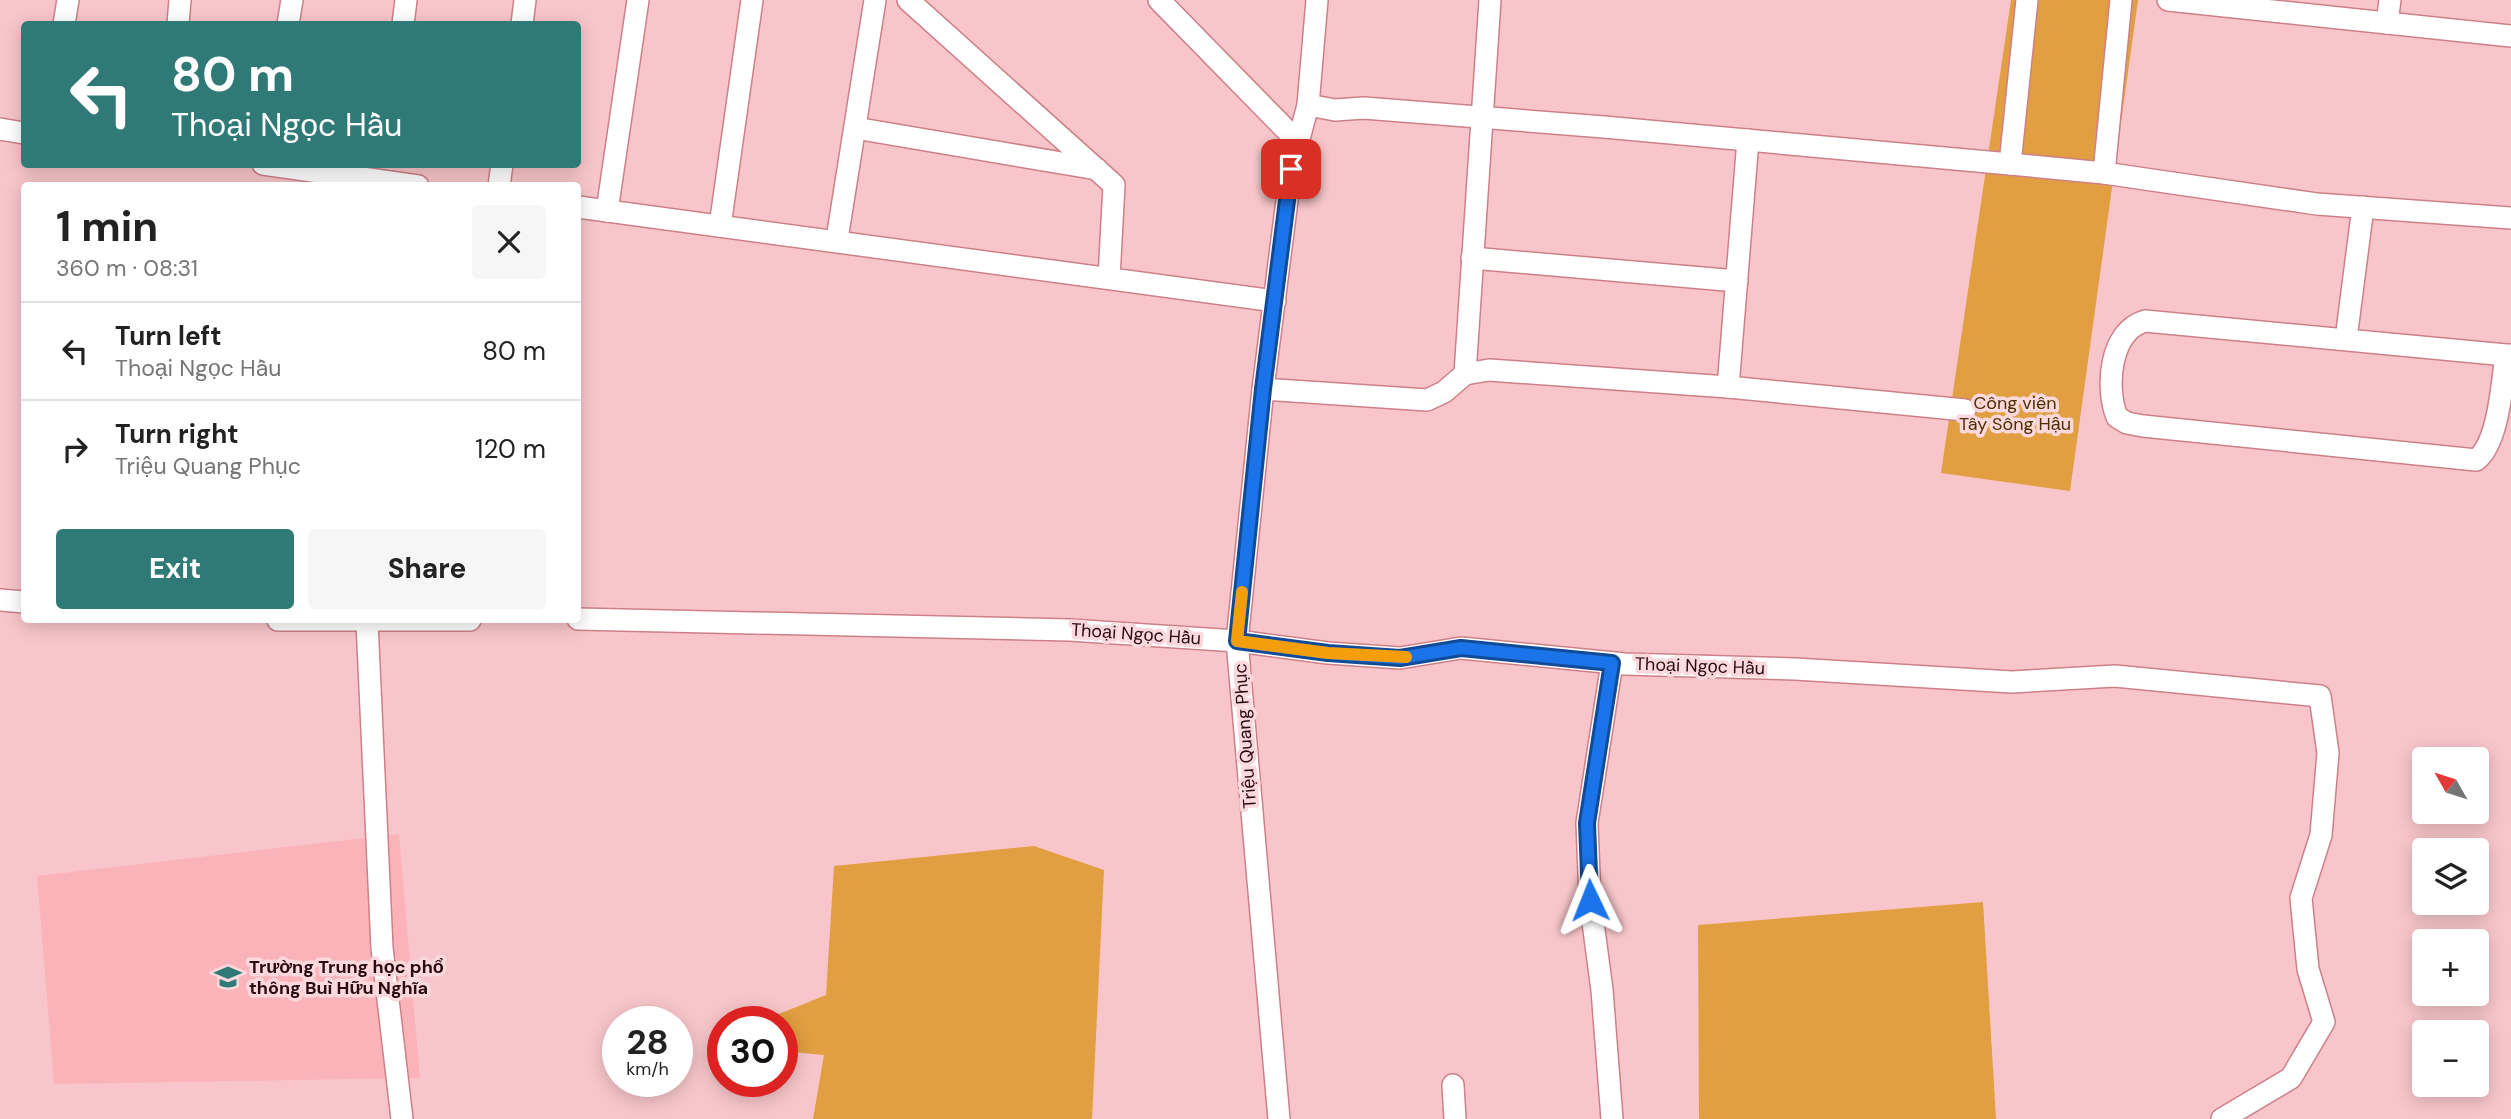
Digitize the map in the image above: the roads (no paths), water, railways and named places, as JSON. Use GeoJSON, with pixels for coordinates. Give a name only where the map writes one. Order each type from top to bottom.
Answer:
{"type":"FeatureCollection","features":[{"type":"Feature","properties":{"kind":"street"},"geometry":{"type":"LineString","coordinates":[[64,21],[68,0]]}},
{"type":"Feature","properties":{"kind":"street"},"geometry":{"type":"LineString","coordinates":[[178,21],[180,0]]}},
{"type":"Feature","properties":{"kind":"street"},"geometry":{"type":"LineString","coordinates":[[288,21],[292,0]]}},
{"type":"Feature","properties":{"kind":"street"},"geometry":{"type":"LineString","coordinates":[[403,21],[406,0]]}},
{"type":"Feature","properties":{"kind":"street"},"geometry":{"type":"LineString","coordinates":[[522,21],[525,0]]}},
{"type":"Feature","properties":{"kind":"street"},"geometry":{"type":"LineString","coordinates":[[607,211],[638,0]]}},
{"type":"Feature","properties":{"kind":"street"},"geometry":{"type":"LineString","coordinates":[[720,226],[752,0]]}},
{"type":"Feature","properties":{"kind":"street"},"geometry":{"type":"LineString","coordinates":[[837,239],[875,0]]}},
{"type":"Feature","properties":{"kind":"street"},"geometry":{"type":"LineString","coordinates":[[908,0],[1114,185],[1109,278]]}},
{"type":"Feature","properties":{"kind":"street"},"geometry":{"type":"LineString","coordinates":[[1159,0],[1298,142]]}},
{"type":"Feature","properties":{"kind":"street","name":"Triệu Quang Phục"},"geometry":{"type":"LineString","coordinates":[[1279,1119],[1237,641],[1263,389],[1291,169],[1308,106],[1317,0]]}},
{"type":"Feature","properties":{"kind":"street"},"geometry":{"type":"LineString","coordinates":[[1465,374],[1490,0]]}},
{"type":"Feature","properties":{"kind":"street"},"geometry":{"type":"LineString","coordinates":[[2010,164],[2027,0]]}},
{"type":"Feature","properties":{"kind":"street"},"geometry":{"type":"LineString","coordinates":[[2104,173],[2121,0]]}},
{"type":"Feature","properties":{"kind":"street"},"geometry":{"type":"LineString","coordinates":[[2168,0],[2259,5],[2388,23],[2511,36]]}},
{"type":"Feature","properties":{"kind":"street"},"geometry":{"type":"LineString","coordinates":[[2388,23],[2390,0]]}},
{"type":"Feature","properties":{"kind":"street"},"geometry":{"type":"LineString","coordinates":[[1308,106],[1335,110],[1364,108],[1748,139],[2104,173],[2317,204],[2511,218]]}},
{"type":"Feature","properties":{"kind":"street"},"geometry":{"type":"LineString","coordinates":[[855,128],[1097,169]]}},
{"type":"Feature","properties":{"kind":"street"},"geometry":{"type":"LineString","coordinates":[[0,130],[21,133]]}},
{"type":"Feature","properties":{"kind":"street"},"geometry":{"type":"LineString","coordinates":[[1728,387],[1748,139]]}},
{"type":"Feature","properties":{"kind":"street"},"geometry":{"type":"LineString","coordinates":[[310,168],[384,173],[408,182]]}},
{"type":"Feature","properties":{"kind":"street"},"geometry":{"type":"LineString","coordinates":[[581,207],[837,239],[1275,300]]}},
{"type":"Feature","properties":{"kind":"street"},"geometry":{"type":"LineString","coordinates":[[2346,339],[2364,207]]}},
{"type":"Feature","properties":{"kind":"street"},"geometry":{"type":"LineString","coordinates":[[1472,258],[1737,281]]}},
{"type":"Feature","properties":{"kind":"street"},"geometry":{"type":"LineString","coordinates":[[2145,321],[2346,339],[2509,355],[2489,443],[2476,460],[2127,424],[2117,417],[2113,407],[2111,392],[2118,344],[2134,324],[2145,321]]}},
{"type":"Feature","properties":{"kind":"street"},"geometry":{"type":"LineString","coordinates":[[1263,389],[1427,400],[1444,392],[1465,374],[1489,370],[1728,387],[1965,411]]}},
{"type":"Feature","properties":{"kind":"street"},"geometry":{"type":"LineString","coordinates":[[0,600],[21,602]]}},
{"type":"Feature","properties":{"kind":"street","name":"Thoại Ngọc Hầu"},"geometry":{"type":"LineString","coordinates":[[581,619],[1070,630],[1237,641],[1328,653],[1400,658],[1461,648],[1612,663],[1795,669],[2012,682],[2115,676],[2320,696],[2328,753],[2321,835],[2301,898],[2308,969],[2324,1022],[2291,1078],[2222,1119]]}},
{"type":"Feature","properties":{"kind":"street"},"geometry":{"type":"LineString","coordinates":[[367,623],[382,948],[402,1119]]}},
{"type":"Feature","properties":{"kind":"street"},"geometry":{"type":"LineString","coordinates":[[1612,663],[1587,823],[1590,900],[1602,990],[1612,1119]]}},
{"type":"Feature","properties":{"kind":"street"},"geometry":{"type":"LineString","coordinates":[[1453,1085],[1455,1119]]}},
{"type":"Feature","properties":{"kind":"place","name":"Trường Trung học phổ thông Buì Hữu Nghĩa"},"geometry":{"type":"Point","coordinates":[228,977]}},
{"type":"Feature","properties":{"kind":"park label","name":"Công viên Tây Sông Hậu"},"geometry":{"type":"Point","coordinates":[2015,413]}}]}
